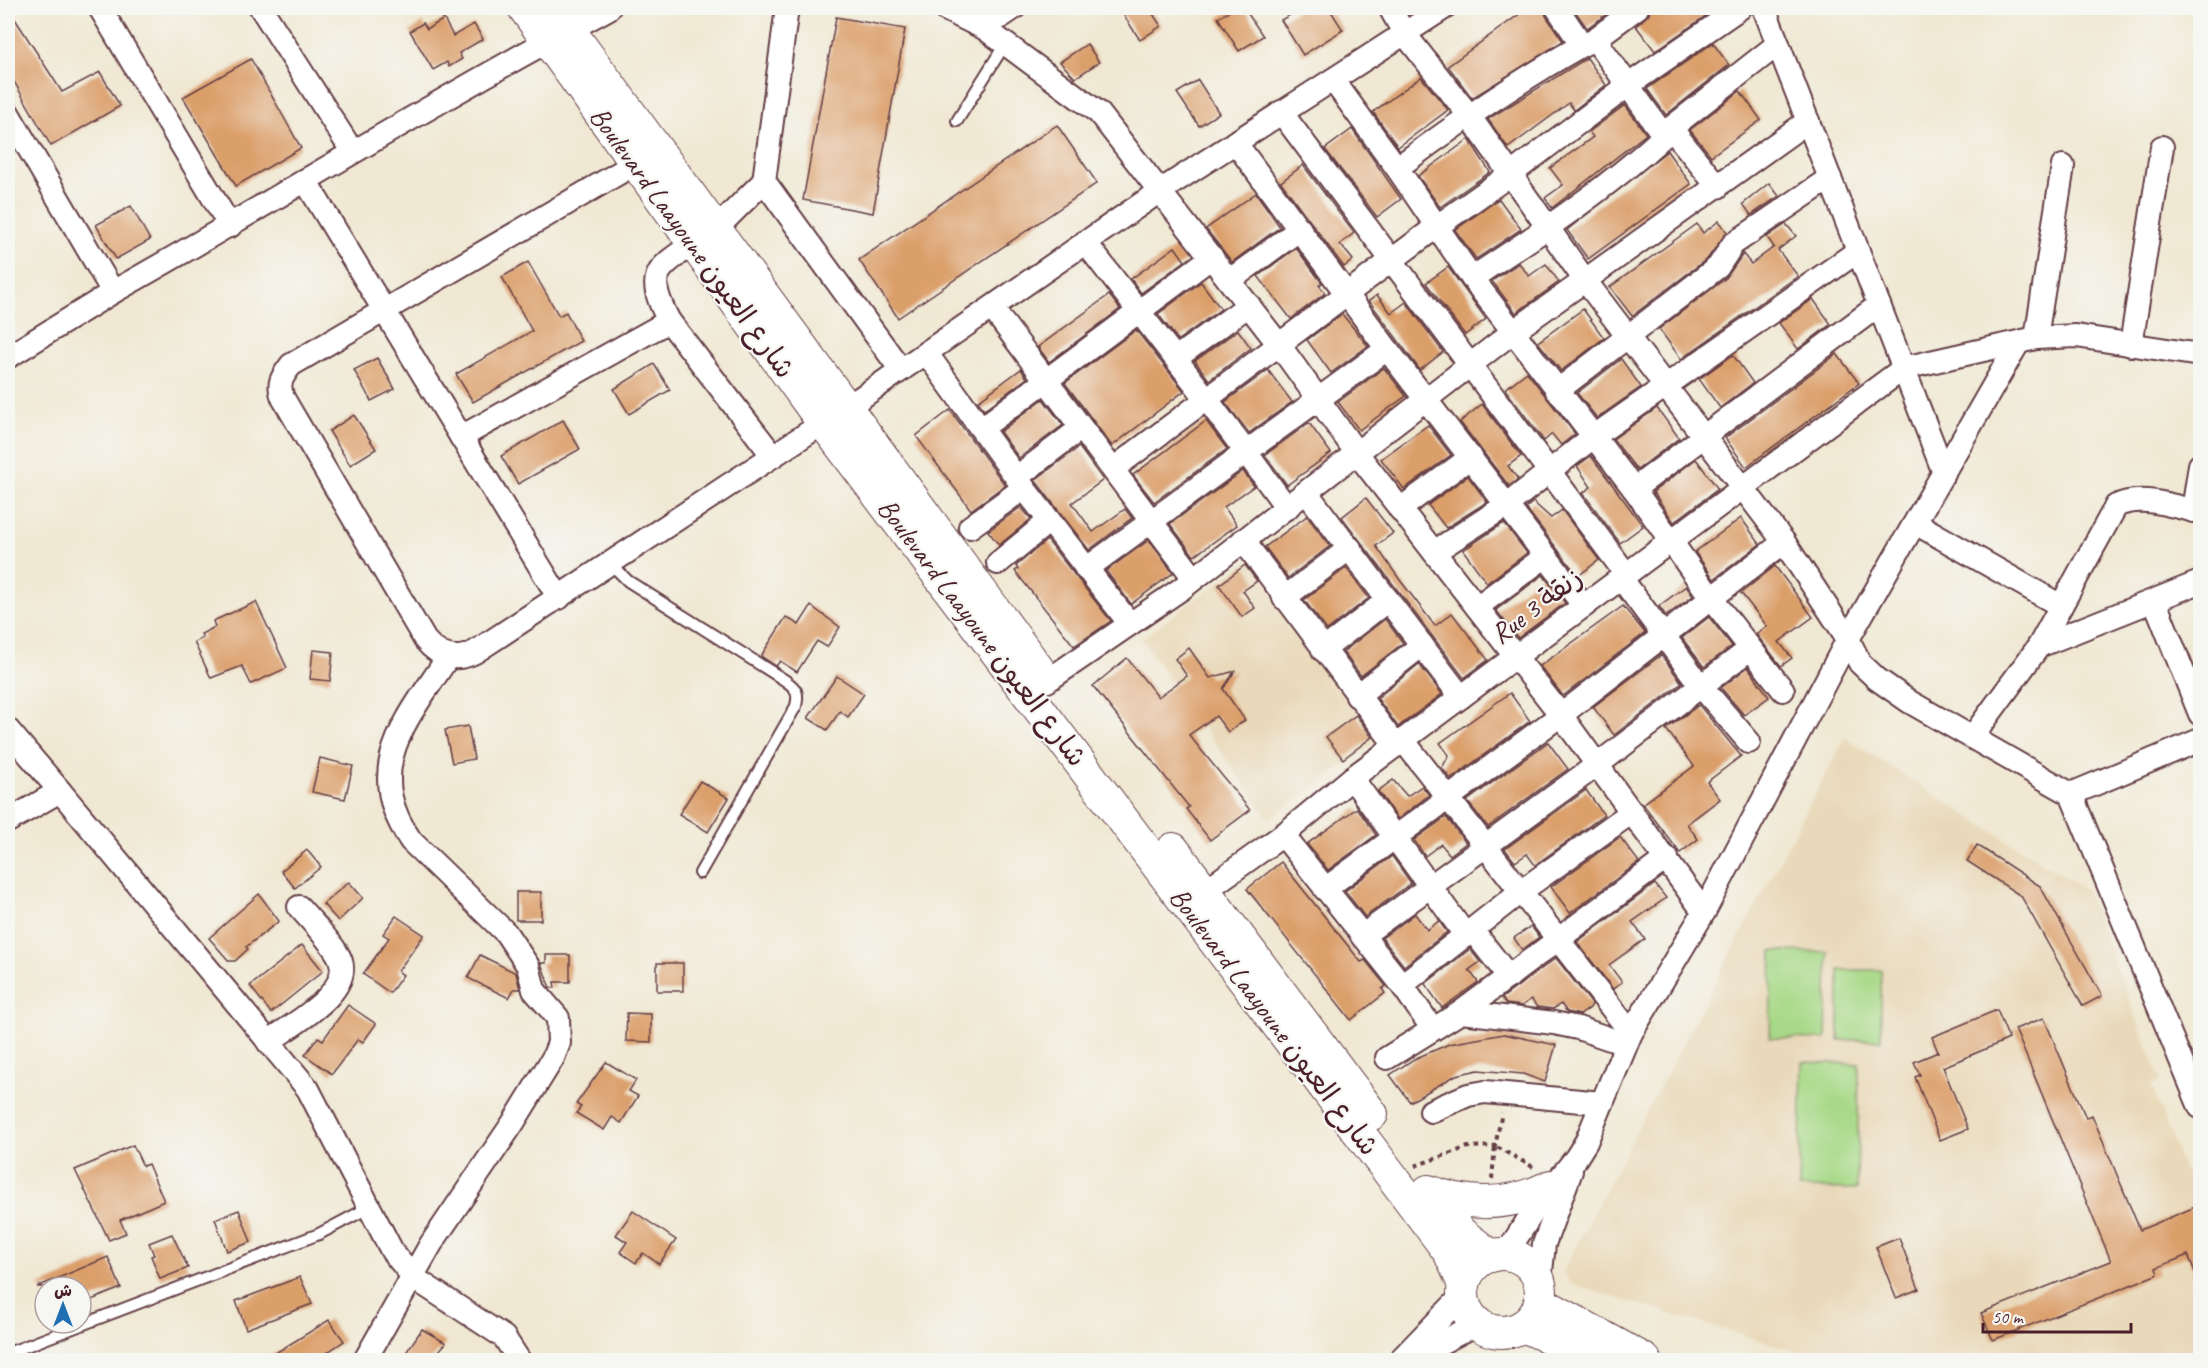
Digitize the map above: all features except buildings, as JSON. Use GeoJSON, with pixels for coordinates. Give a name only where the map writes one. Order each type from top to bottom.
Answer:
{"type":"FeatureCollection","features":[{"type":"Feature","properties":{"kind":"street"},"geometry":{"type":"LineString","coordinates":[[100,8],[230,226]]}},
{"type":"Feature","properties":{"kind":"street"},"geometry":{"type":"LineString","coordinates":[[261,8],[352,151]]}},
{"type":"Feature","properties":{"kind":"street","name":"Boulevard Laayoune شارع العيون"},"geometry":{"type":"LineString","coordinates":[[524,8],[557,26],[704,237],[1449,1252],[1463,1290]]}},
{"type":"Feature","properties":{"kind":"street"},"geometry":{"type":"LineString","coordinates":[[8,357],[113,292],[230,226],[557,26],[609,8]]}},
{"type":"Feature","properties":{"kind":"street"},"geometry":{"type":"LineString","coordinates":[[773,456],[669,321],[656,297],[657,277],[665,262],[704,237],[764,182],[787,8]]}},
{"type":"Feature","properties":{"kind":"street"},"geometry":{"type":"LineString","coordinates":[[943,8],[984,28],[1099,113],[1249,304],[1356,452],[1561,716],[1667,858],[1704,912]]}},
{"type":"Feature","properties":{"kind":"street"},"geometry":{"type":"LineString","coordinates":[[984,28],[1014,8]]}},
{"type":"Feature","properties":{"kind":"street"},"geometry":{"type":"LineString","coordinates":[[1390,8],[1404,33],[1468,114],[1628,339],[1784,542],[1848,639],[1860,663],[1877,679],[1910,702],[2071,794],[2194,1075],[2200,1107]]}},
{"type":"Feature","properties":{"kind":"street"},"geometry":{"type":"LineString","coordinates":[[636,163],[291,365],[283,375],[279,388],[418,629],[431,648],[448,657],[466,657],[559,598],[927,354],[1160,191],[1444,8]]}},
{"type":"Feature","properties":{"kind":"street"},"geometry":{"type":"LineString","coordinates":[[1557,8],[1629,84],[1668,132],[1718,187]]}},
{"type":"Feature","properties":{"kind":"street"},"geometry":{"type":"LineString","coordinates":[[1397,168],[1468,114],[1525,77],[1588,42],[1637,8]]}},
{"type":"Feature","properties":{"kind":"street"},"geometry":{"type":"LineString","coordinates":[[1113,469],[1629,84],[1740,8]]}},
{"type":"Feature","properties":{"kind":"street"},"geometry":{"type":"LineString","coordinates":[[1764,8],[1944,473]]}},
{"type":"Feature","properties":{"kind":"street","name":"Boulevard Laayoune شارع العيون"},"geometry":{"type":"LineString","coordinates":[[557,26],[636,163],[704,237]]}},
{"type":"Feature","properties":{"kind":"street"},"geometry":{"type":"LineString","coordinates":[[1472,278],[1550,227],[1624,172],[1668,132],[1778,44]]}},
{"type":"Feature","properties":{"kind":"street"},"geometry":{"type":"LineString","coordinates":[[1333,80],[1397,168],[1472,278],[1634,489],[1712,599],[1783,690]]}},
{"type":"Feature","properties":{"kind":"street"},"geometry":{"type":"LineString","coordinates":[[1281,112],[1471,364],[1701,686],[1749,742]]}},
{"type":"Feature","properties":{"kind":"street"},"geometry":{"type":"LineString","coordinates":[[8,113],[113,292]]}},
{"type":"Feature","properties":{"kind":"street"},"geometry":{"type":"LineString","coordinates":[[1047,681],[1181,589],[1425,398],[1584,279],[1718,187],[1808,121]]}},
{"type":"Feature","properties":{"kind":"street"},"geometry":{"type":"LineString","coordinates":[[1235,142],[1387,348],[1584,606]]}},
{"type":"Feature","properties":{"kind":"street"},"geometry":{"type":"LineString","coordinates":[[2131,345],[2162,147]]}},
{"type":"Feature","properties":{"kind":"street"},"geometry":{"type":"LineString","coordinates":[[1400,1360],[1463,1290],[1474,1266],[1499,1255],[1587,1142],[1628,1038],[1704,912],[1848,639],[1917,524],[1944,473],[2027,340],[2063,166]]}},
{"type":"Feature","properties":{"kind":"street"},"geometry":{"type":"LineString","coordinates":[[1557,391],[1628,339],[1718,267],[1733,244],[1830,178]]}},
{"type":"Feature","properties":{"kind":"street"},"geometry":{"type":"LineString","coordinates":[[305,180],[559,598]]}},
{"type":"Feature","properties":{"kind":"street"},"geometry":{"type":"LineString","coordinates":[[764,182],[901,370]]}},
{"type":"Feature","properties":{"kind":"street"},"geometry":{"type":"LineString","coordinates":[[1230,280],[1300,229]]}},
{"type":"Feature","properties":{"kind":"street"},"geometry":{"type":"LineString","coordinates":[[1085,242],[1176,358],[1287,508]]}},
{"type":"Feature","properties":{"kind":"street"},"geometry":{"type":"LineString","coordinates":[[1434,552],[1507,505],[1593,437],[1858,251]]}},
{"type":"Feature","properties":{"kind":"street"},"geometry":{"type":"LineString","coordinates":[[982,428],[1212,256]]}},
{"type":"Feature","properties":{"kind":"street"},"geometry":{"type":"LineString","coordinates":[[1176,358],[1249,304]]}},
{"type":"Feature","properties":{"kind":"street"},"geometry":{"type":"LineString","coordinates":[[1634,489],[1879,304]]}},
{"type":"Feature","properties":{"kind":"street"},"geometry":{"type":"LineString","coordinates":[[992,308],[1193,578]]}},
{"type":"Feature","properties":{"kind":"street"},"geometry":{"type":"LineString","coordinates":[[461,437],[669,321]]}},
{"type":"Feature","properties":{"kind":"street"},"geometry":{"type":"LineString","coordinates":[[1904,368],[2027,340],[2076,336],[2200,355]]}},
{"type":"Feature","properties":{"kind":"street"},"geometry":{"type":"LineString","coordinates":[[1086,569],[1387,348]]}},
{"type":"Feature","properties":{"kind":"street"},"geometry":{"type":"LineString","coordinates":[[927,354],[1020,483],[1130,624]]}},
{"type":"Feature","properties":{"kind":"street","name":"Rue 3 زنقة"},"geometry":{"type":"LineString","coordinates":[[1206,890],[1283,835],[1352,778],[1516,658],[1670,540],[1904,368]]}},
{"type":"Feature","properties":{"kind":"street","name":"Boulevard Laayoune شارع العيون"},"geometry":{"type":"LineString","coordinates":[[834,415],[1047,681],[1206,890],[1461,1233],[1499,1255]]}},
{"type":"Feature","properties":{"kind":"street"},"geometry":{"type":"LineString","coordinates":[[970,526],[1081,428]]}},
{"type":"Feature","properties":{"kind":"street"},"geometry":{"type":"LineString","coordinates":[[1400,509],[1471,457]]}},
{"type":"Feature","properties":{"kind":"street"},"geometry":{"type":"LineString","coordinates":[[1973,736],[2039,646],[2116,506],[2128,500],[2143,500],[2197,511],[2200,465]]}},
{"type":"Feature","properties":{"kind":"street"},"geometry":{"type":"LineString","coordinates":[[1306,493],[1461,697]]}},
{"type":"Feature","properties":{"kind":"street"},"geometry":{"type":"LineString","coordinates":[[998,563],[1049,521]]}},
{"type":"Feature","properties":{"kind":"street"},"geometry":{"type":"LineString","coordinates":[[1917,524],[2061,606]]}},
{"type":"Feature","properties":{"kind":"street"},"geometry":{"type":"LineString","coordinates":[[1243,540],[1357,696],[1448,798],[1559,941],[1628,1038]]}},
{"type":"Feature","properties":{"kind":"street"},"geometry":{"type":"LineString","coordinates":[[1326,890],[1561,716],[1784,542]]}},
{"type":"Feature","properties":{"kind":"street"},"geometry":{"type":"LineString","coordinates":[[1284,598],[1350,548]]}},
{"type":"Feature","properties":{"kind":"street"},"geometry":{"type":"LineString","coordinates":[[1477,607],[1546,556]]}},
{"type":"Feature","properties":{"kind":"street"},"geometry":{"type":"LineString","coordinates":[[2039,646],[2155,602],[2200,582]]}},
{"type":"Feature","properties":{"kind":"street"},"geometry":{"type":"LineString","coordinates":[[1323,650],[1388,600]]}},
{"type":"Feature","properties":{"kind":"street"},"geometry":{"type":"LineString","coordinates":[[2155,602],[2200,714]]}},
{"type":"Feature","properties":{"kind":"street"},"geometry":{"type":"LineString","coordinates":[[1357,696],[1422,645]]}},
{"type":"Feature","properties":{"kind":"street"},"geometry":{"type":"LineString","coordinates":[[1362,936],[1597,765],[1750,649]]}},
{"type":"Feature","properties":{"kind":"street"},"geometry":{"type":"LineString","coordinates":[[365,1360],[414,1278],[431,1244],[553,1058],[559,1035],[558,1018],[534,990],[528,966],[516,947],[506,933],[411,841],[400,826],[390,798],[387,780],[395,745],[408,719],[448,657]]}},
{"type":"Feature","properties":{"kind":"street"},"geometry":{"type":"LineString","coordinates":[[8,730],[308,1089],[392,1251],[414,1278],[504,1337],[519,1360]]}},
{"type":"Feature","properties":{"kind":"street"},"geometry":{"type":"LineString","coordinates":[[2071,794],[2200,740]]}},
{"type":"Feature","properties":{"kind":"street"},"geometry":{"type":"LineString","coordinates":[[1352,778],[1430,885],[1509,978]]}},
{"type":"Feature","properties":{"kind":"street"},"geometry":{"type":"LineString","coordinates":[[8,821],[60,791]]}},
{"type":"Feature","properties":{"kind":"street"},"geometry":{"type":"LineString","coordinates":[[1402,986],[1520,892],[1632,812]]}},
{"type":"Feature","properties":{"kind":"street"},"geometry":{"type":"LineString","coordinates":[[1283,835],[1402,986],[1432,1028]]}},
{"type":"Feature","properties":{"kind":"street"},"geometry":{"type":"LineString","coordinates":[[1387,1058],[1461,1012],[1509,978],[1667,858]]}},
{"type":"Feature","properties":{"kind":"street"},"geometry":{"type":"LineString","coordinates":[[268,1042],[334,993],[341,978],[338,954],[299,907]]}},
{"type":"Feature","properties":{"kind":"street"},"geometry":{"type":"LineString","coordinates":[[1461,1012],[1523,1018],[1628,1038]]}},
{"type":"Feature","properties":{"kind":"street"},"geometry":{"type":"LineString","coordinates":[[1431,1112],[1468,1095],[1485,1092],[1506,1092],[1602,1103]]}},
{"type":"Feature","properties":{"kind":"street"},"geometry":{"type":"LineString","coordinates":[[1463,1290],[1467,1311],[1478,1324],[1490,1330],[1504,1332],[1534,1303],[1544,1244],[1576,1158]]}},
{"type":"Feature","properties":{"kind":"street"},"geometry":{"type":"LineString","coordinates":[[1420,1180],[1442,1197],[1490,1204],[1520,1200],[1554,1183]]}},
{"type":"Feature","properties":{"kind":"street"},"geometry":{"type":"LineString","coordinates":[[1499,1255],[1521,1258],[1533,1268],[1534,1303],[1567,1345],[1593,1360]]}},
{"type":"Feature","properties":{"kind":"street"},"geometry":{"type":"LineString","coordinates":[[1534,1303],[1645,1360]]}},
{"type":"Feature","properties":{"kind":"street"},"geometry":{"type":"LineString","coordinates":[[1407,1360],[1478,1324]]}},
{"type":"Feature","properties":{"kind":"lane"},"geometry":{"type":"LineString","coordinates":[[957,121],[1005,44]]}},
{"type":"Feature","properties":{"kind":"lane"},"geometry":{"type":"LineString","coordinates":[[611,564],[628,581],[786,681],[795,688],[799,695],[796,706],[700,873]]}},
{"type":"Feature","properties":{"kind":"lane"},"geometry":{"type":"LineString","coordinates":[[8,1353],[319,1234],[370,1208]]}},
{"type":"Feature","properties":{"kind":"path"},"geometry":{"type":"LineString","coordinates":[[1490,1204],[1495,1146],[1506,1092]]}},
{"type":"Feature","properties":{"kind":"path"},"geometry":{"type":"LineString","coordinates":[[1420,1180],[1468,1147],[1495,1146],[1554,1183]]}},
{"type":"Feature","properties":{"kind":"shaded area"},"geometry":{"type":"Polygon","coordinates":[[[1251,559],[1382,737],[1269,819],[1141,639],[1251,559]]]}},
{"type":"Feature","properties":{"kind":"shaded area"},"geometry":{"type":"Polygon","coordinates":[[[1845,738],[2086,890],[2161,1081],[2151,1085],[2185,1173],[2190,1171],[2200,1195],[2200,1360],[1827,1360],[1570,1284],[1563,1270],[1845,738]]]}},
{"type":"Feature","properties":{"kind":"green space"},"geometry":{"type":"Polygon","coordinates":[[[1772,951],[1828,952],[1826,1039],[1770,1038],[1772,951]]]}},
{"type":"Feature","properties":{"kind":"green space"},"geometry":{"type":"Polygon","coordinates":[[[1839,970],[1881,970],[1881,1040],[1839,1040],[1839,970]]]}},
{"type":"Feature","properties":{"kind":"green space"},"geometry":{"type":"Polygon","coordinates":[[[1802,1062],[1859,1064],[1857,1189],[1799,1188],[1802,1062]]]}}]}
